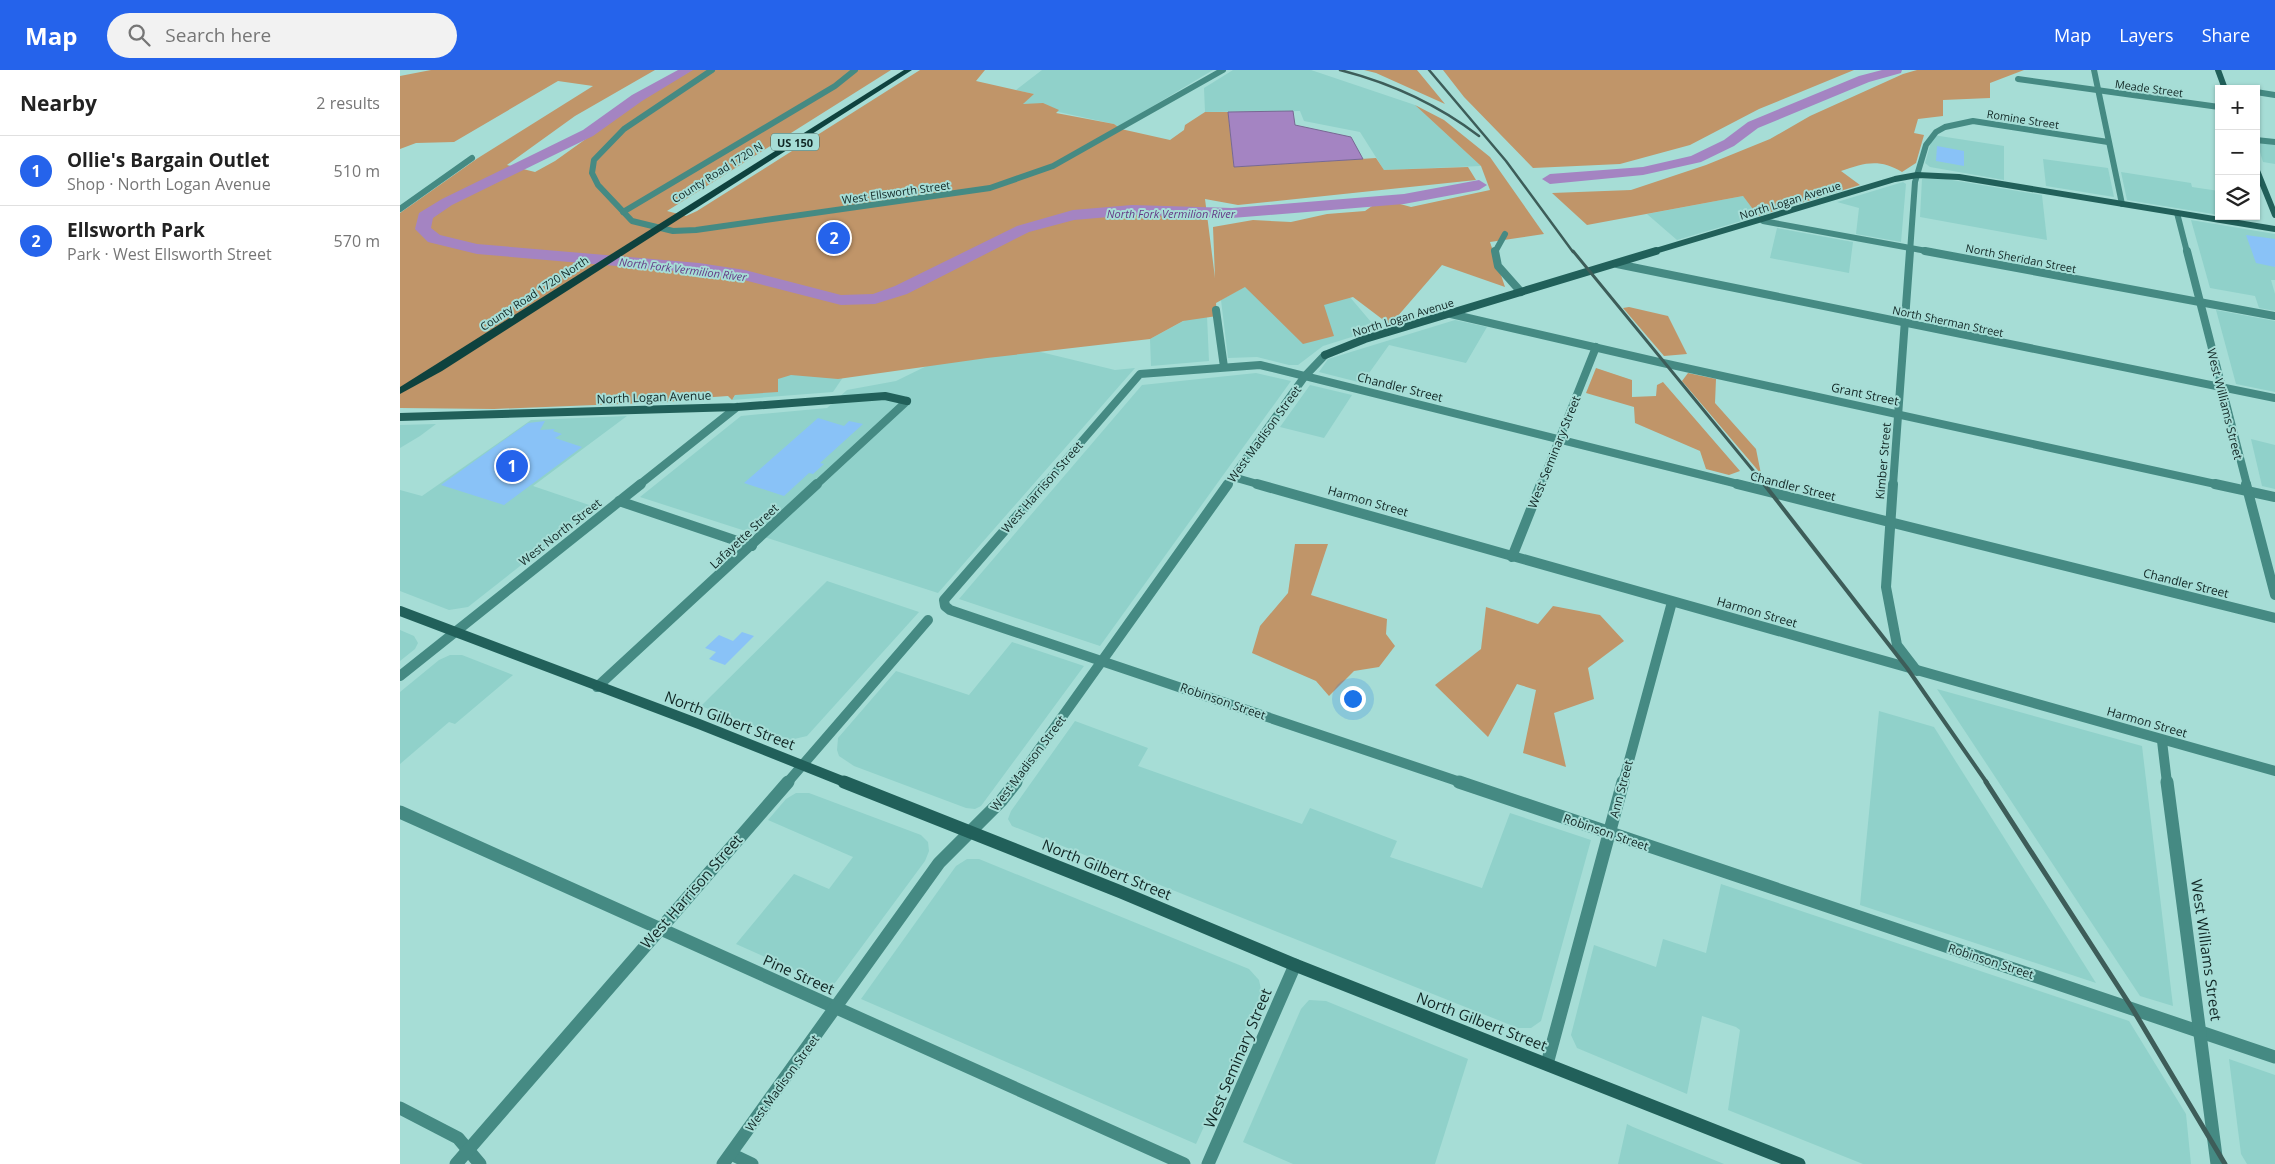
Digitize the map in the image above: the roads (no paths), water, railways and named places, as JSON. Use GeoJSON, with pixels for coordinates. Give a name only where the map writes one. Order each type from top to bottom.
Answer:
{"type":"FeatureCollection","features":[{"type":"Feature","properties":{"kind":"main road","name":"County Road 1720 N"},"geometry":{"type":"LineString","coordinates":[[676,214],[900,70]]}},
{"type":"Feature","properties":{"kind":"main road","name":"County Road 1720 N"},"geometry":{"type":"LineString","coordinates":[[676,214],[909,70]]}},
{"type":"Feature","properties":{"kind":"main road","name":"County Road 1720 North"},"geometry":{"type":"LineString","coordinates":[[400,390],[676,214]]}},
{"type":"Feature","properties":{"kind":"main road","name":"County Road 1720 North"},"geometry":{"type":"LineString","coordinates":[[400,386],[497,327]]}},
{"type":"Feature","properties":{"kind":"street","name":"West Ellsworth Street"},"geometry":{"type":"LineString","coordinates":[[712,70],[624,129],[594,160],[592,173],[598,185],[622,212],[639,225],[673,232],[696,230],[939,197],[990,188],[1053,166],[1161,107],[1223,70]]}},
{"type":"Feature","properties":{"kind":"street"},"geometry":{"type":"LineString","coordinates":[[622,212],[835,86],[855,70]]}},
{"type":"Feature","properties":{"kind":"street"},"geometry":{"type":"LineString","coordinates":[[2094,70],[2122,204]]}},
{"type":"Feature","properties":{"kind":"street"},"geometry":{"type":"LineString","coordinates":[[2218,70],[2224,85]]}},
{"type":"Feature","properties":{"kind":"street","name":"Meade Street"},"geometry":{"type":"LineString","coordinates":[[2018,80],[2215,106]]}},
{"type":"Feature","properties":{"kind":"street"},"geometry":{"type":"LineString","coordinates":[[2260,93],[2275,95]]}},
{"type":"Feature","properties":{"kind":"street","name":"Romine Street"},"geometry":{"type":"LineString","coordinates":[[1936,130],[1953,123],[1973,121],[2108,142]]}},
{"type":"Feature","properties":{"kind":"street","name":"Kimber Street"},"geometry":{"type":"LineString","coordinates":[[1917,671],[1897,646],[1886,587],[1909,248],[1917,175],[1929,136],[1936,130]]}},
{"type":"Feature","properties":{"kind":"street"},"geometry":{"type":"LineString","coordinates":[[2260,140],[2275,142]]}},
{"type":"Feature","properties":{"kind":"street"},"geometry":{"type":"LineString","coordinates":[[400,209],[472,158]]}},
{"type":"Feature","properties":{"kind":"street","name":"North Logan Avenue"},"geometry":{"type":"LineString","coordinates":[[1324,355],[1341,347],[1521,292],[1763,221],[1895,179],[1917,175],[1959,177],[2275,229]]}},
{"type":"Feature","properties":{"kind":"street"},"geometry":{"type":"LineString","coordinates":[[2259,175],[2275,215]]}},
{"type":"Feature","properties":{"kind":"street","name":"West Williams Street"},"geometry":{"type":"LineString","coordinates":[[2177,213],[2275,596]]}},
{"type":"Feature","properties":{"kind":"street","name":"North Sheridan Street"},"geometry":{"type":"LineString","coordinates":[[1763,221],[2275,316]]}},
{"type":"Feature","properties":{"kind":"street"},"geometry":{"type":"LineString","coordinates":[[1505,234],[1495,250],[1498,266],[1521,292]]}},
{"type":"Feature","properties":{"kind":"street","name":"North Sherman Street"},"geometry":{"type":"LineString","coordinates":[[1617,264],[2275,398]]}},
{"type":"Feature","properties":{"kind":"street"},"geometry":{"type":"LineString","coordinates":[[1216,310],[1224,367],[1260,365],[1305,376]]}},
{"type":"Feature","properties":{"kind":"street","name":"Grant Street"},"geometry":{"type":"LineString","coordinates":[[1450,314],[2275,497]]}},
{"type":"Feature","properties":{"kind":"street","name":"West Seminary Street"},"geometry":{"type":"LineString","coordinates":[[1512,556],[1596,347]]}},
{"type":"Feature","properties":{"kind":"street","name":"West Madison Street"},"geometry":{"type":"LineString","coordinates":[[727,1159],[939,863],[971,832],[1011,788],[1305,376],[1324,355]]}},
{"type":"Feature","properties":{"kind":"street","name":"West Harrison Street"},"geometry":{"type":"LineString","coordinates":[[944,600],[1140,374],[1224,367]]}},
{"type":"Feature","properties":{"kind":"street","name":"Chandler Street"},"geometry":{"type":"LineString","coordinates":[[1305,376],[2275,618]]}},
{"type":"Feature","properties":{"kind":"street","name":"North Logan Avenue"},"geometry":{"type":"LineString","coordinates":[[400,417],[737,407],[884,396],[907,402]]}},
{"type":"Feature","properties":{"kind":"street","name":"Lafayette Street"},"geometry":{"type":"LineString","coordinates":[[597,687],[907,402]]}},
{"type":"Feature","properties":{"kind":"street","name":"West North Street"},"geometry":{"type":"LineString","coordinates":[[400,676],[737,407]]}},
{"type":"Feature","properties":{"kind":"street","name":"Harmon Street"},"geometry":{"type":"LineString","coordinates":[[1233,477],[2162,741],[2275,771]]}},
{"type":"Feature","properties":{"kind":"street"},"geometry":{"type":"LineString","coordinates":[[619,501],[752,546]]}},
{"type":"Feature","properties":{"kind":"street","name":"Robinson Street"},"geometry":{"type":"LineString","coordinates":[[944,600],[945,606],[950,610],[1103,660],[1609,833],[2275,1057]]}},
{"type":"Feature","properties":{"kind":"street","name":"Ann Street"},"geometry":{"type":"LineString","coordinates":[[1547,1064],[1672,602]]}},
{"type":"Feature","properties":{"kind":"street","name":"North Gilbert Street"},"geometry":{"type":"LineString","coordinates":[[400,611],[801,764],[1296,965],[1798,1164]]}},
{"type":"Feature","properties":{"kind":"street","name":"West Harrison Street"},"geometry":{"type":"LineString","coordinates":[[456,1164],[801,764],[928,620]]}},
{"type":"Feature","properties":{"kind":"street","name":"West Williams Street"},"geometry":{"type":"LineString","coordinates":[[2162,741],[2217,1164]]}},
{"type":"Feature","properties":{"kind":"street","name":"Pine Street"},"geometry":{"type":"LineString","coordinates":[[400,812],[1184,1164]]}},
{"type":"Feature","properties":{"kind":"street","name":"West Seminary Street"},"geometry":{"type":"LineString","coordinates":[[1208,1164],[1296,965]]}},
{"type":"Feature","properties":{"kind":"street"},"geometry":{"type":"LineString","coordinates":[[400,1108],[458,1138],[480,1164]]}},
{"type":"Feature","properties":{"kind":"street"},"geometry":{"type":"LineString","coordinates":[[727,1159],[752,1164]]}},
{"type":"Feature","properties":{"kind":"waterway","name":"North Fork Vermilion River"},"geometry":{"type":"LineString","coordinates":[[687,70],[637,98],[588,133],[447,202],[425,216],[423,229],[434,239],[477,249],[699,268],[745,275],[841,300],[875,299],[901,290],[1023,229],[1073,215],[1132,210],[1232,213],[1404,199],[1479,185]]}},
{"type":"Feature","properties":{"kind":"waterway","name":"North Fork Vermilion River"},"geometry":{"type":"LineString","coordinates":[[1550,179],[1643,171],[1696,159],[1729,143],[1753,125],[1864,79],[1896,70]]}},
{"type":"Feature","properties":{"kind":"railway"},"geometry":{"type":"LineString","coordinates":[[1340,70],[1377,81],[1430,104],[1479,136]]}},
{"type":"Feature","properties":{"kind":"railway"},"geometry":{"type":"LineString","coordinates":[[1429,70],[1506,161],[1573,252]]}},
{"type":"Feature","properties":{"kind":"railway"},"geometry":{"type":"LineString","coordinates":[[1573,251],[1765,485]]}},
{"type":"Feature","properties":{"kind":"railway"},"geometry":{"type":"LineString","coordinates":[[1764,484],[1907,668],[1987,783]]}},
{"type":"Feature","properties":{"kind":"railway"},"geometry":{"type":"LineString","coordinates":[[1986,782],[2132,1008],[2225,1164]]}},
{"type":"Feature","properties":{"kind":"place","name":"Ellsworth Park"},"geometry":{"type":"Point","coordinates":[834,238]}},
{"type":"Feature","properties":{"kind":"place","name":"Ollie's Bargain Outlet"},"geometry":{"type":"Point","coordinates":[512,466]}}]}
